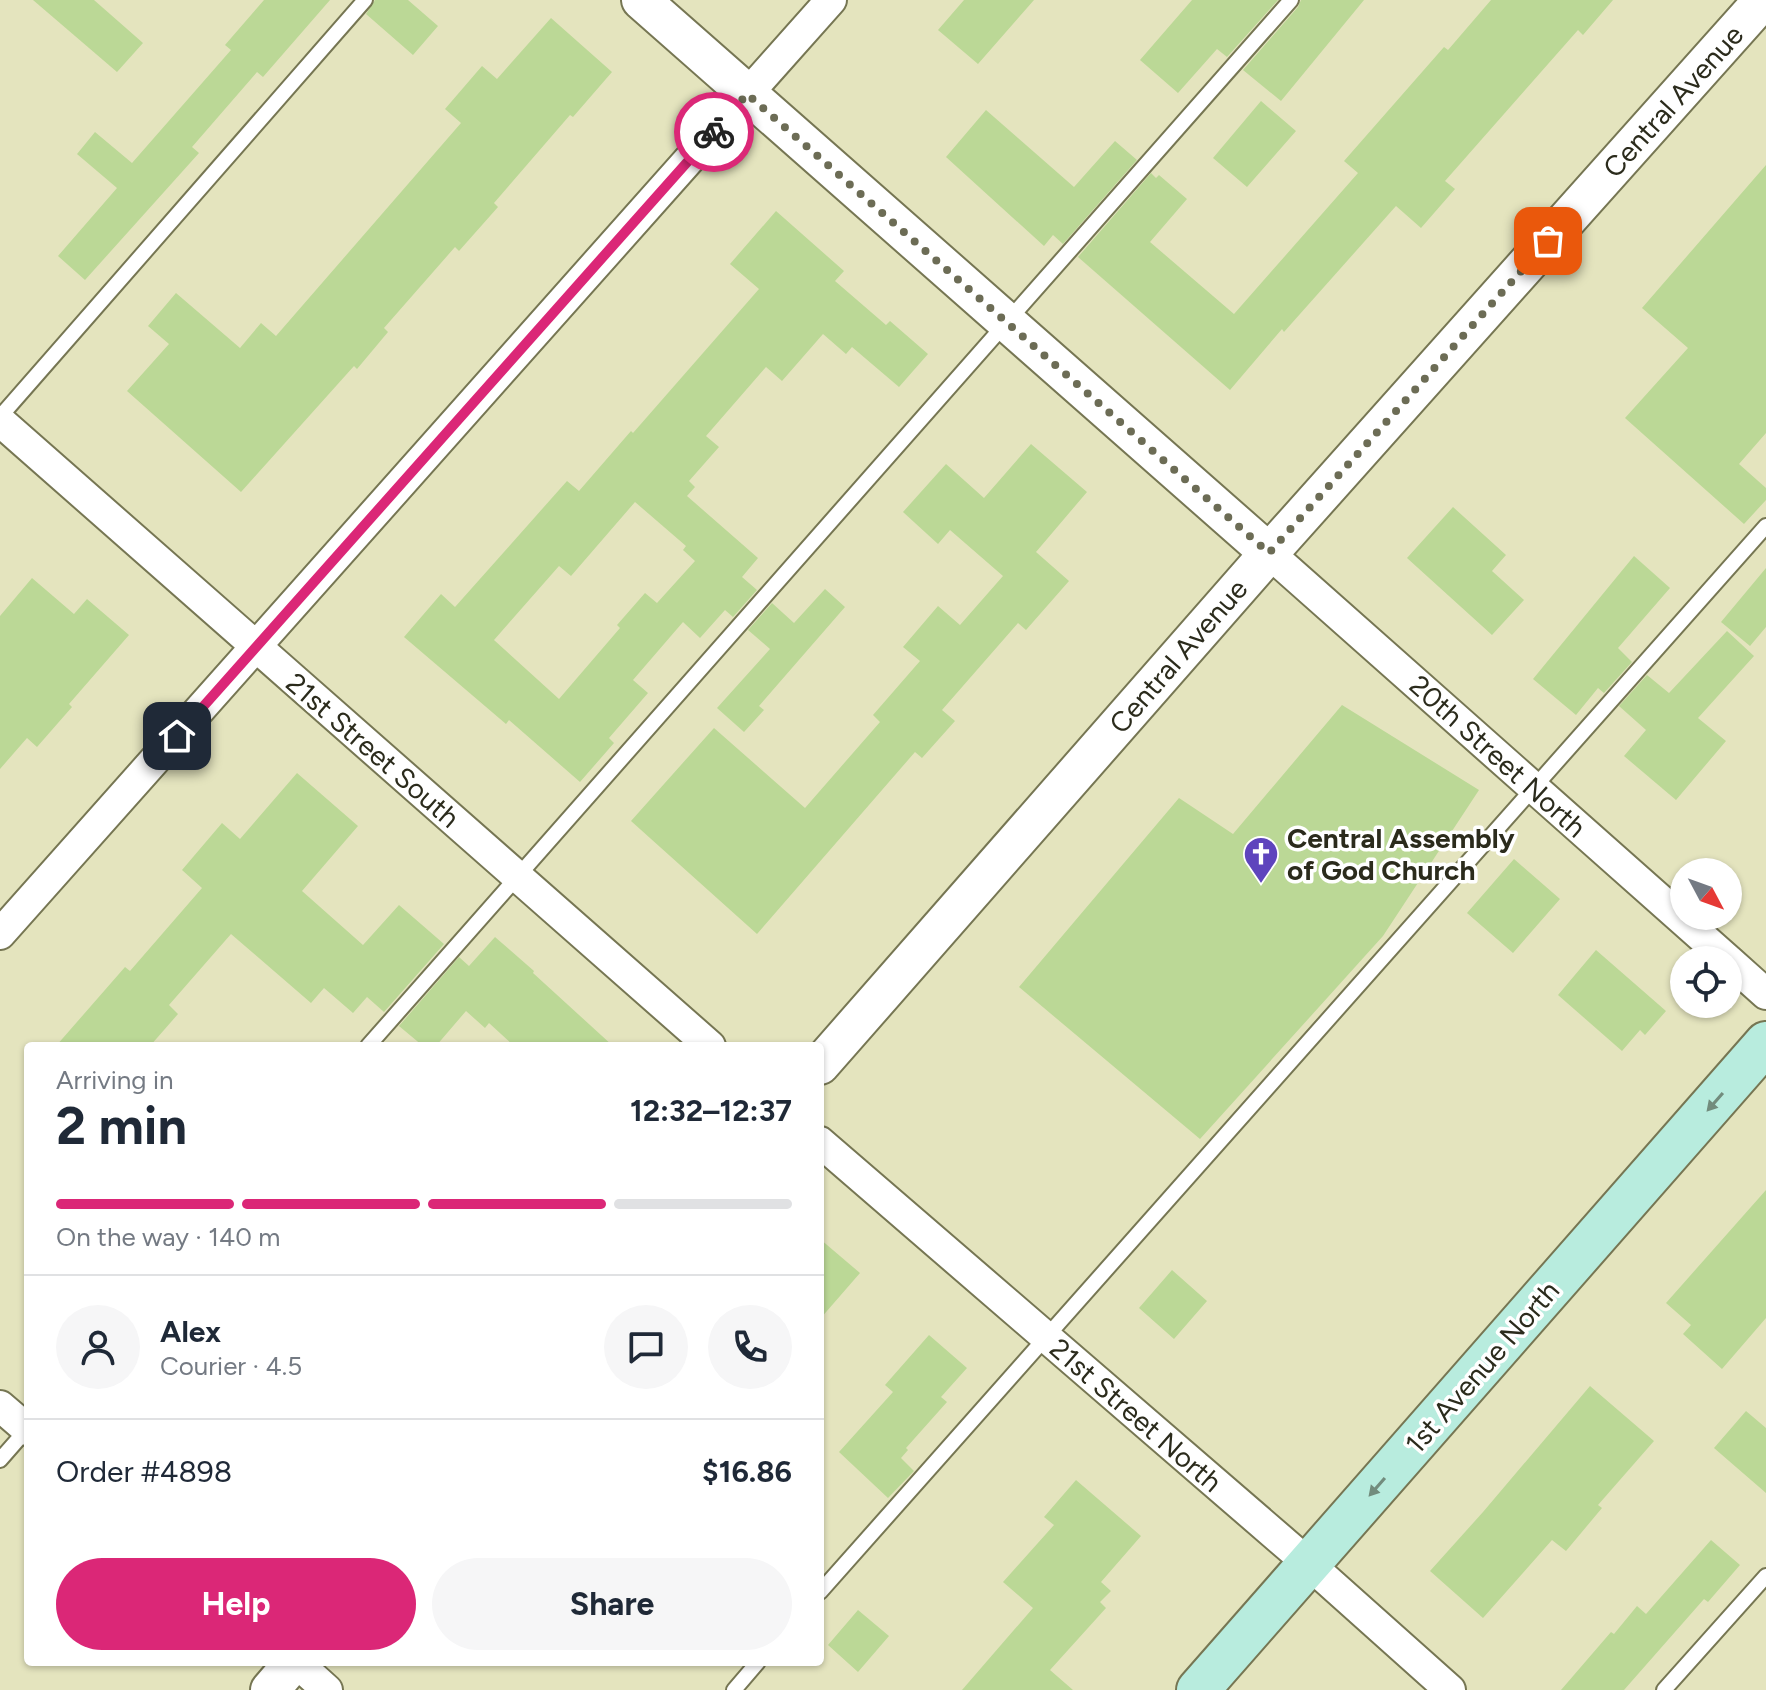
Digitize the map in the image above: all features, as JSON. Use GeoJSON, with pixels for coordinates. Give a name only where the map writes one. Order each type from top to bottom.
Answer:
{"type":"FeatureCollection","features":[{"type":"Feature","properties":{"kind":"main road","name":"1st Avenue North"},"geometry":{"type":"LineString","coordinates":[[1198,1690],[1766,1043]]}},
{"type":"Feature","properties":{"kind":"street"},"geometry":{"type":"LineString","coordinates":[[641,0],[1269,553]]}},
{"type":"Feature","properties":{"kind":"street"},"geometry":{"type":"LineString","coordinates":[[0,934],[831,0]]}},
{"type":"Feature","properties":{"kind":"street","name":"Central Avenue"},"geometry":{"type":"LineString","coordinates":[[824,1060],[1269,553],[1759,5]]}},
{"type":"Feature","properties":{"kind":"street","name":"21st Street South"},"geometry":{"type":"LineString","coordinates":[[0,419],[705,1042]]}},
{"type":"Feature","properties":{"kind":"street","name":"20th Street North"},"geometry":{"type":"LineString","coordinates":[[1269,553],[1712,946]]}},
{"type":"Feature","properties":{"kind":"street","name":"20th Street North"},"geometry":{"type":"LineString","coordinates":[[1742,973],[1766,994]]}},
{"type":"Feature","properties":{"kind":"street","name":"21st Street North"},"geometry":{"type":"LineString","coordinates":[[824,1145],[1309,1564],[1450,1690]]}},
{"type":"Feature","properties":{"kind":"street"},"geometry":{"type":"LineString","coordinates":[[0,1406],[24,1426]]}},
{"type":"Feature","properties":{"kind":"street"},"geometry":{"type":"LineString","coordinates":[[270,1690],[291,1666]]}},
{"type":"Feature","properties":{"kind":"street"},"geometry":{"type":"LineString","coordinates":[[300,1666],[327,1690]]}},
{"type":"Feature","properties":{"kind":"lane"},"geometry":{"type":"LineString","coordinates":[[0,419],[365,0]]}},
{"type":"Feature","properties":{"kind":"lane"},"geometry":{"type":"LineString","coordinates":[[372,1042],[1291,0]]}},
{"type":"Feature","properties":{"kind":"lane"},"geometry":{"type":"LineString","coordinates":[[824,1587],[1766,526]]}},
{"type":"Feature","properties":{"kind":"lane"},"geometry":{"type":"LineString","coordinates":[[0,1460],[24,1433]]}},
{"type":"Feature","properties":{"kind":"lane"},"geometry":{"type":"LineString","coordinates":[[1664,1690],[1766,1576]]}},
{"type":"Feature","properties":{"kind":"lane"},"geometry":{"type":"LineString","coordinates":[[734,1690],[755,1666]]}},
{"type":"Feature","properties":{"kind":"building"},"geometry":{"type":"Polygon","coordinates":[[[33,0],[94,0],[143,43],[117,72],[33,0]]]}},
{"type":"Feature","properties":{"kind":"building"},"geometry":{"type":"Polygon","coordinates":[[[264,0],[330,0],[263,77],[257,72],[192,147],[199,153],[85,280],[58,256],[117,188],[77,154],[95,132],[132,163],[231,50],[225,45],[264,0]]]}},
{"type":"Feature","properties":{"kind":"building"},"geometry":{"type":"Polygon","coordinates":[[[375,0],[408,0],[438,26],[413,55],[366,14],[375,0]]]}},
{"type":"Feature","properties":{"kind":"building"},"geometry":{"type":"Polygon","coordinates":[[[964,0],[1034,0],[978,64],[938,30],[964,0]]]}},
{"type":"Feature","properties":{"kind":"building"},"geometry":{"type":"Polygon","coordinates":[[[1192,0],[1278,0],[1227,57],[1217,49],[1178,93],[1140,60],[1192,0]]]}},
{"type":"Feature","properties":{"kind":"building"},"geometry":{"type":"Polygon","coordinates":[[[1301,0],[1364,0],[1281,101],[1243,70],[1301,0]]]}},
{"type":"Feature","properties":{"kind":"building"},"geometry":{"type":"Polygon","coordinates":[[[1491,0],[1613,0],[1583,35],[1578,30],[1445,181],[1455,189],[1421,228],[1396,206],[1230,390],[1078,257],[1151,173],[1156,178],[1159,175],[1187,199],[1150,242],[1234,314],[1358,173],[1344,161],[1444,47],[1448,50],[1491,0]]]}},
{"type":"Feature","properties":{"kind":"building"},"geometry":{"type":"Polygon","coordinates":[[[551,18],[612,72],[573,117],[570,115],[494,203],[498,207],[459,251],[455,247],[384,328],[388,332],[357,369],[354,366],[241,492],[127,391],[169,344],[148,326],[176,293],[240,348],[261,323],[276,336],[461,123],[445,109],[482,66],[497,79],[551,18]]]}},
{"type":"Feature","properties":{"kind":"building"},"geometry":{"type":"Polygon","coordinates":[[[1261,101],[1296,131],[1247,187],[1213,158],[1261,101]]]}},
{"type":"Feature","properties":{"kind":"building"},"geometry":{"type":"Polygon","coordinates":[[[986,110],[1074,187],[1115,141],[1137,160],[1063,244],[1053,235],[1044,246],[946,157],[986,110]]]}},
{"type":"Feature","properties":{"kind":"building"},"geometry":{"type":"Polygon","coordinates":[[[1766,165],[1766,433],[1739,464],[1766,488],[1766,500],[1744,524],[1625,418],[1688,348],[1642,308],[1766,165]]]}},
{"type":"Feature","properties":{"kind":"building"},"geometry":{"type":"Polygon","coordinates":[[[776,211],[844,271],[835,281],[886,325],[890,321],[928,354],[899,387],[852,347],[846,354],[823,334],[782,381],[766,367],[706,436],[719,447],[689,481],[695,487],[687,496],[758,558],[742,577],[757,590],[733,617],[725,610],[700,638],[683,622],[633,680],[648,693],[609,738],[614,743],[580,782],[509,720],[506,724],[404,637],[441,594],[455,607],[567,481],[579,491],[759,289],[730,264],[776,211]],[[635,502],[571,576],[559,566],[494,640],[559,699],[620,628],[617,625],[645,593],[657,603],[695,561],[683,550],[686,546],[635,502]]]}},
{"type":"Feature","properties":{"kind":"building"},"geometry":{"type":"Polygon","coordinates":[[[1031,444],[1087,492],[1036,552],[1069,581],[1026,630],[1018,623],[942,710],[955,721],[922,758],[915,752],[757,934],[631,821],[714,728],[805,808],[880,722],[873,715],[920,661],[903,647],[938,606],[960,625],[1003,576],[950,530],[938,544],[903,512],[946,464],[984,498],[1031,444]]]}},
{"type":"Feature","properties":{"kind":"building"},"geometry":{"type":"Polygon","coordinates":[[[1453,507],[1506,555],[1492,571],[1524,600],[1492,635],[1407,558],[1453,507]]]}},
{"type":"Feature","properties":{"kind":"building"},"geometry":{"type":"Polygon","coordinates":[[[1634,556],[1670,588],[1618,648],[1632,662],[1604,693],[1598,688],[1576,715],[1533,679],[1634,556]]]}},
{"type":"Feature","properties":{"kind":"building"},"geometry":{"type":"Polygon","coordinates":[[[1766,568],[1766,627],[1750,646],[1721,622],[1766,568]]]}},
{"type":"Feature","properties":{"kind":"building"},"geometry":{"type":"Polygon","coordinates":[[[32,578],[74,614],[87,599],[129,635],[69,704],[72,707],[37,747],[27,738],[0,769],[0,616],[32,578]]]}},
{"type":"Feature","properties":{"kind":"building"},"geometry":{"type":"Polygon","coordinates":[[[825,589],[845,607],[759,706],[764,710],[744,732],[717,708],[770,649],[748,630],[772,603],[794,623],[825,589]]]}},
{"type":"Feature","properties":{"kind":"building"},"geometry":{"type":"Polygon","coordinates":[[[1727,631],[1754,656],[1698,718],[1726,741],[1676,800],[1624,756],[1646,730],[1619,706],[1647,675],[1669,693],[1727,631]]]}},
{"type":"Feature","properties":{"kind":"building","name":"Central Assembly of God Church"},"geometry":{"type":"Polygon","coordinates":[[[1342,705],[1479,790],[1383,936],[1200,1139],[1019,987],[1179,798],[1233,834],[1342,705]]]}},
{"type":"Feature","properties":{"kind":"building"},"geometry":{"type":"Polygon","coordinates":[[[297,773],[358,826],[302,891],[363,945],[399,905],[444,944],[384,1012],[367,997],[353,1013],[324,988],[311,1003],[231,934],[169,1005],[178,1014],[154,1042],[59,1042],[125,967],[130,971],[202,888],[182,870],[222,823],[240,839],[297,773]]]}},
{"type":"Feature","properties":{"kind":"building"},"geometry":{"type":"Polygon","coordinates":[[[1514,859],[1560,899],[1513,953],[1467,913],[1514,859]]]}},
{"type":"Feature","properties":{"kind":"building"},"geometry":{"type":"Polygon","coordinates":[[[495,937],[609,1042],[510,1042],[489,1023],[485,1028],[466,1011],[439,1042],[418,1042],[399,1026],[459,957],[469,966],[495,937]]]}},
{"type":"Feature","properties":{"kind":"building"},"geometry":{"type":"Polygon","coordinates":[[[1596,950],[1666,1011],[1645,1035],[1640,1030],[1622,1051],[1558,995],[1596,950]]]}},
{"type":"Feature","properties":{"kind":"building"},"geometry":{"type":"Polygon","coordinates":[[[1766,1190],[1766,1318],[1722,1369],[1683,1334],[1691,1325],[1666,1303],[1766,1190]]]}},
{"type":"Feature","properties":{"kind":"building"},"geometry":{"type":"Polygon","coordinates":[[[824,1242],[860,1273],[824,1314],[824,1242]]]}},
{"type":"Feature","properties":{"kind":"building"},"geometry":{"type":"Polygon","coordinates":[[[1172,1270],[1207,1301],[1174,1339],[1139,1308],[1172,1270]]]}},
{"type":"Feature","properties":{"kind":"building"},"geometry":{"type":"Polygon","coordinates":[[[929,1335],[967,1368],[941,1397],[947,1402],[906,1448],[908,1450],[901,1458],[914,1471],[888,1498],[839,1452],[893,1392],[885,1385],[929,1335]]]}},
{"type":"Feature","properties":{"kind":"building"},"geometry":{"type":"Polygon","coordinates":[[[1590,1386],[1654,1441],[1598,1505],[1602,1508],[1566,1551],[1552,1540],[1483,1618],[1430,1571],[1590,1386]]]}},
{"type":"Feature","properties":{"kind":"building"},"geometry":{"type":"Polygon","coordinates":[[[1746,1411],[1766,1428],[1766,1493],[1714,1448],[1746,1411]]]}},
{"type":"Feature","properties":{"kind":"building"},"geometry":{"type":"Polygon","coordinates":[[[1076,1480],[1141,1536],[1101,1582],[1111,1591],[1100,1602],[1106,1608],[1050,1670],[1073,1690],[962,1690],[1033,1608],[1003,1582],[1054,1525],[1044,1517],[1076,1480]]]}},
{"type":"Feature","properties":{"kind":"building"},"geometry":{"type":"Polygon","coordinates":[[[1711,1540],[1740,1565],[1708,1602],[1704,1599],[1624,1690],[1561,1690],[1637,1606],[1646,1614],[1711,1540]]]}},
{"type":"Feature","properties":{"kind":"building"},"geometry":{"type":"Polygon","coordinates":[[[858,1610],[889,1636],[858,1672],[828,1645],[858,1610]]]}},
{"type":"Feature","properties":{"kind":"way so far"},"geometry":{"type":"LineString","coordinates":[[714,132],[747,94],[1269,553],[1548,241]]}},
{"type":"Feature","properties":{"kind":"place","name":"Central Assembly of God Church"},"geometry":{"type":"Point","coordinates":[1261,885]}},
{"type":"Feature","properties":{"kind":"route"},"geometry":{"type":"LineString","coordinates":[[177,736],[714,132]]}}]}
